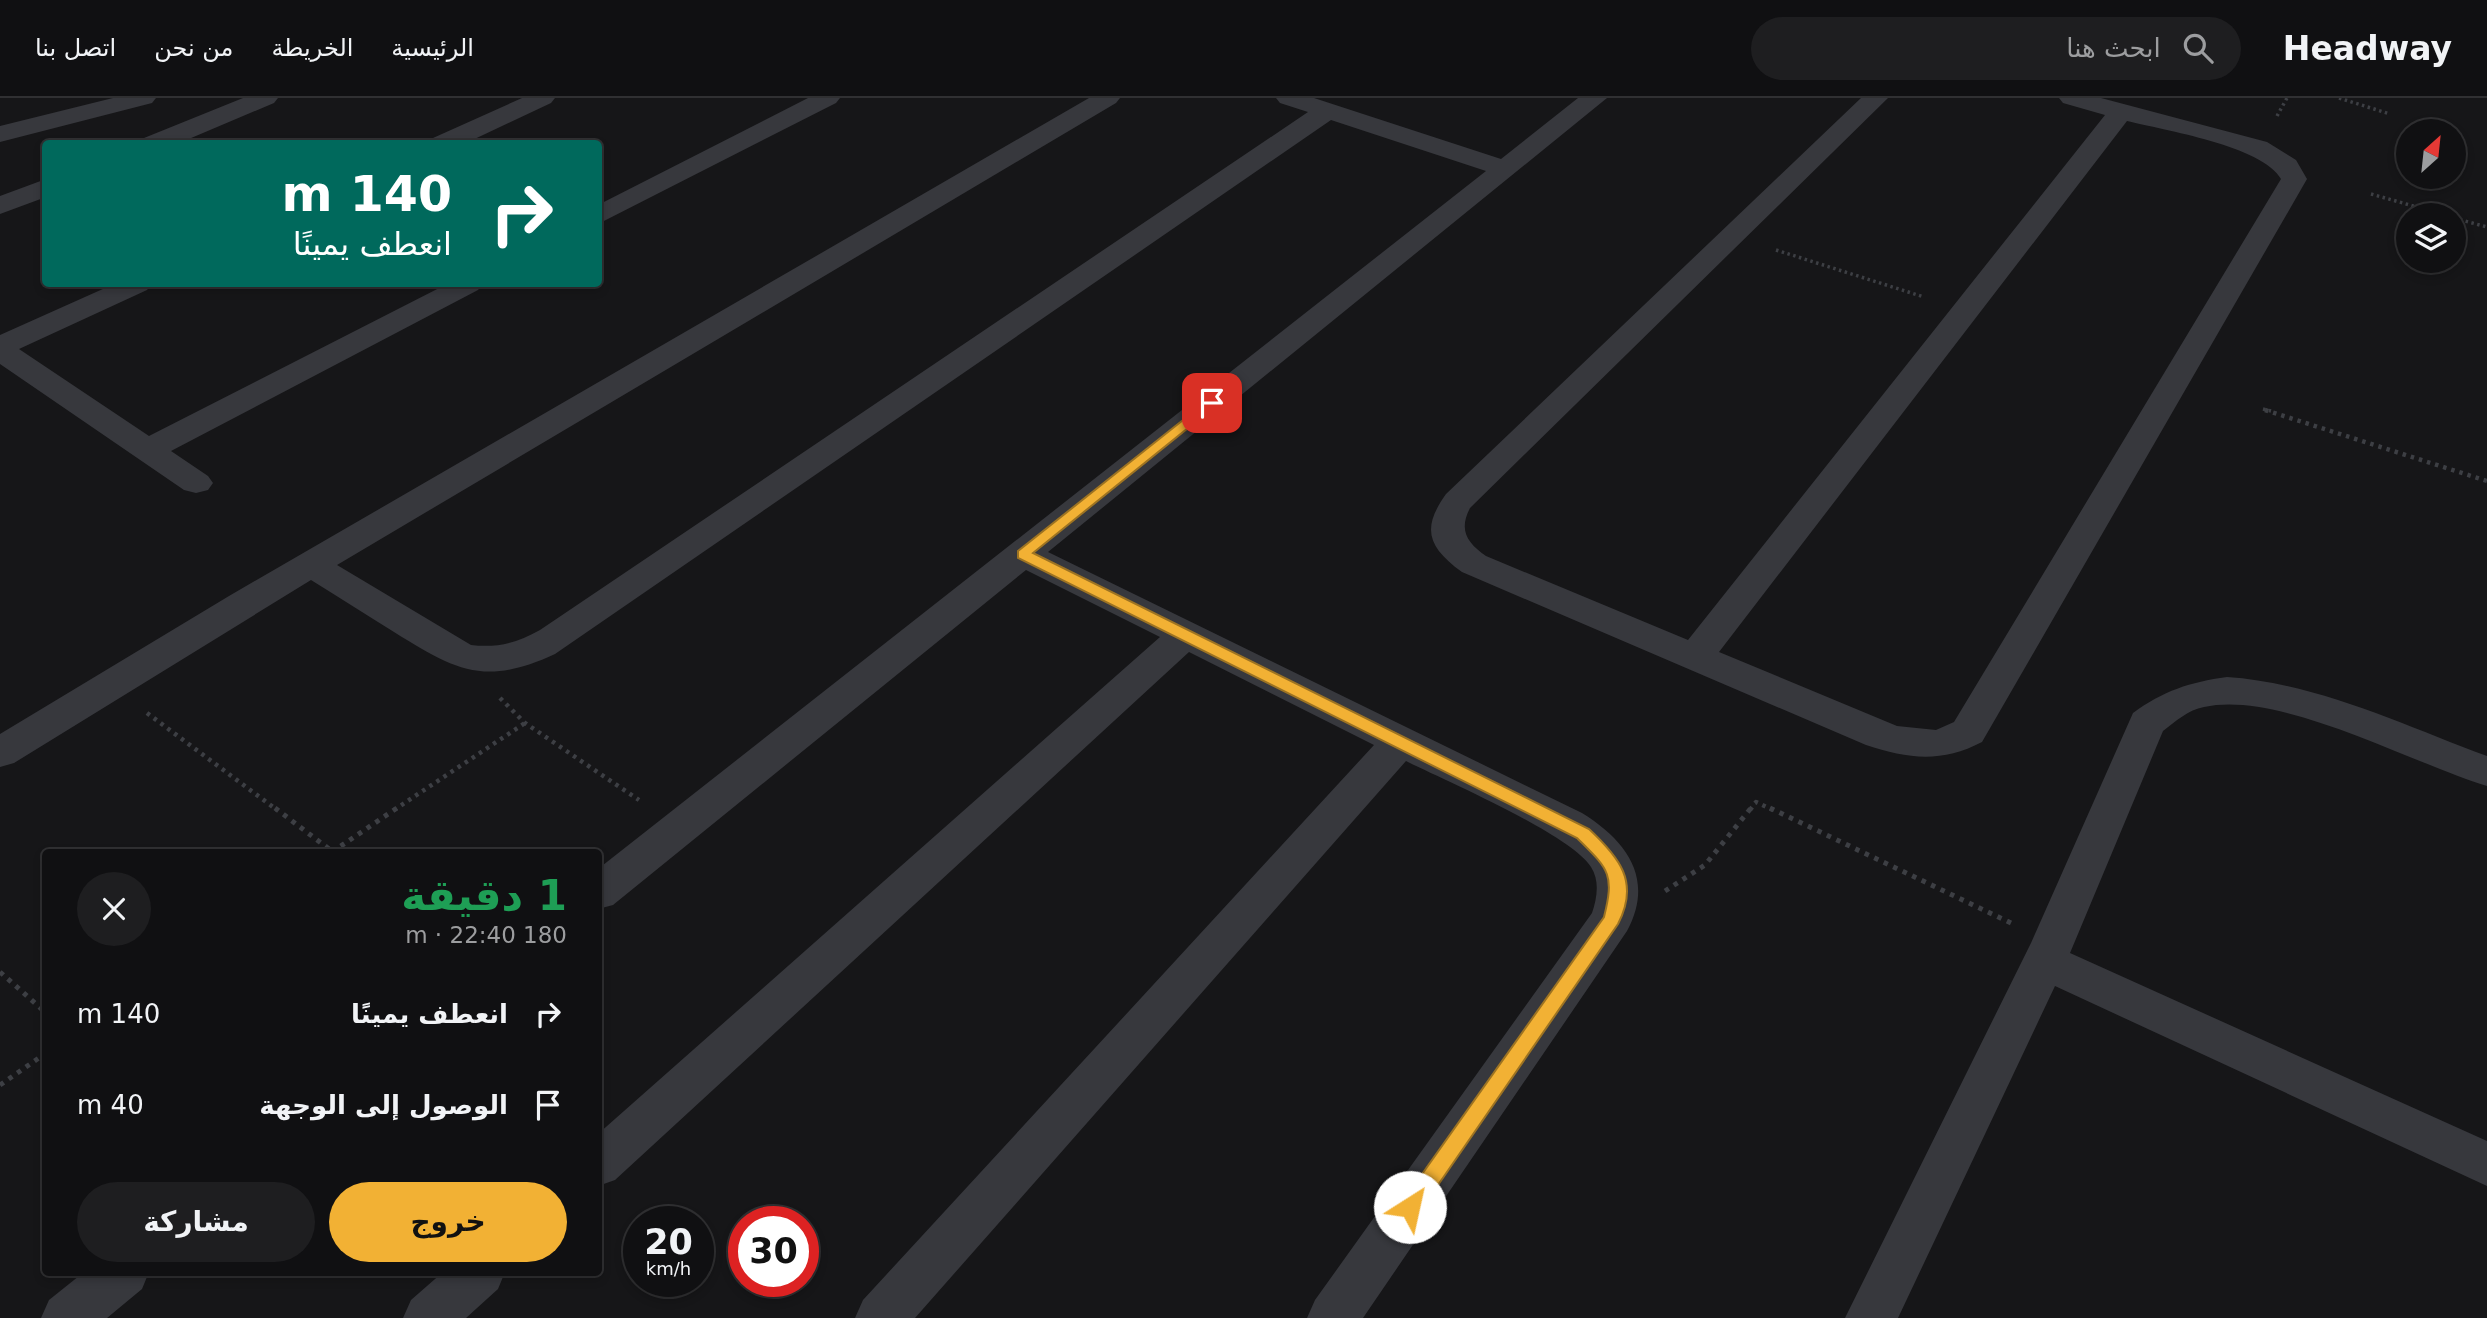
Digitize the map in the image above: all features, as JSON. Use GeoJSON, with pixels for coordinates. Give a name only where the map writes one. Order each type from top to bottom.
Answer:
{"type":"FeatureCollection","features":[{"type":"Feature","properties":{"kind":"street"},"geometry":{"type":"LineString","coordinates":[[0,134],[143,98]]}},
{"type":"Feature","properties":{"kind":"street"},"geometry":{"type":"LineString","coordinates":[[163,140],[265,98]]}},
{"type":"Feature","properties":{"kind":"street"},"geometry":{"type":"LineString","coordinates":[[452,140],[542,98]]}},
{"type":"Feature","properties":{"kind":"street"},"geometry":{"type":"LineString","coordinates":[[602,214],[827,98]]}},
{"type":"Feature","properties":{"kind":"street"},"geometry":{"type":"LineString","coordinates":[[0,753],[166,649],[1107,98]]}},
{"type":"Feature","properties":{"kind":"street"},"geometry":{"type":"LineString","coordinates":[[1289,98],[1506,169]]}},
{"type":"Feature","properties":{"kind":"street"},"geometry":{"type":"LineString","coordinates":[[602,890],[1594,98]]}},
{"type":"Feature","properties":{"kind":"street"},"geometry":{"type":"LineString","coordinates":[[1875,98],[1458,501],[1448,513],[1445,526],[1449,540],[1458,553],[1474,564],[1899,742],[1939,745],[1968,732],[2294,179],[2287,166],[2258,148],[2072,98]]}},
{"type":"Feature","properties":{"kind":"street"},"geometry":{"type":"LineString","coordinates":[[312,565],[458,654],[483,660],[528,653],[554,639],[1327,110]]}},
{"type":"Feature","properties":{"kind":"street"},"geometry":{"type":"LineString","coordinates":[[1695,657],[2121,111]]}},
{"type":"Feature","properties":{"kind":"street"},"geometry":{"type":"LineString","coordinates":[[0,206],[42,189]]}},
{"type":"Feature","properties":{"kind":"street"},"geometry":{"type":"LineString","coordinates":[[0,348],[131,287]]}},
{"type":"Feature","properties":{"kind":"street"},"geometry":{"type":"LineString","coordinates":[[147,450],[462,287]]}},
{"type":"Feature","properties":{"kind":"street"},"geometry":{"type":"LineString","coordinates":[[0,348],[196,483]]}},
{"type":"Feature","properties":{"kind":"street"},"geometry":{"type":"LineString","coordinates":[[1023,554],[1583,833],[1609,859],[1620,889],[1612,919],[1333,1318]]}},
{"type":"Feature","properties":{"kind":"street"},"geometry":{"type":"LineString","coordinates":[[602,1161],[1185,635]]}},
{"type":"Feature","properties":{"kind":"street"},"geometry":{"type":"LineString","coordinates":[[1871,1318],[2049,952],[2147,723],[2160,709],[2179,699],[2228,690],[2287,698],[2487,771]]}},
{"type":"Feature","properties":{"kind":"street"},"geometry":{"type":"LineString","coordinates":[[881,1318],[1401,742]]}},
{"type":"Feature","properties":{"kind":"street"},"geometry":{"type":"LineString","coordinates":[[2049,952],[2487,1164]]}},
{"type":"Feature","properties":{"kind":"street"},"geometry":{"type":"LineString","coordinates":[[67,1318],[119,1276]]}},
{"type":"Feature","properties":{"kind":"street"},"geometry":{"type":"LineString","coordinates":[[429,1318],[476,1276]]}},
{"type":"Feature","properties":{"kind":"path"},"geometry":{"type":"LineString","coordinates":[[2339,98],[2390,114]]}},
{"type":"Feature","properties":{"kind":"path"},"geometry":{"type":"LineString","coordinates":[[2371,194],[2403,203]]}},
{"type":"Feature","properties":{"kind":"path"},"geometry":{"type":"LineString","coordinates":[[2466,221],[2487,227]]}},
{"type":"Feature","properties":{"kind":"path"},"geometry":{"type":"LineString","coordinates":[[1735,236],[1965,310]]}},
{"type":"Feature","properties":{"kind":"path"},"geometry":{"type":"LineString","coordinates":[[2263,409],[2487,481]]}},
{"type":"Feature","properties":{"kind":"path"},"geometry":{"type":"LineString","coordinates":[[498,659],[497,691],[504,705],[525,723],[680,828]]}},
{"type":"Feature","properties":{"kind":"path"},"geometry":{"type":"LineString","coordinates":[[142,710],[329,849]]}},
{"type":"Feature","properties":{"kind":"path"},"geometry":{"type":"LineString","coordinates":[[337,849],[525,723]]}},
{"type":"Feature","properties":{"kind":"path"},"geometry":{"type":"LineString","coordinates":[[1618,904],[1664,891],[1696,874],[1713,858],[1756,802],[2049,952]]}},
{"type":"Feature","properties":{"kind":"path"},"geometry":{"type":"LineString","coordinates":[[0,972],[42,1009]]}},
{"type":"Feature","properties":{"kind":"path"},"geometry":{"type":"LineString","coordinates":[[0,1085],[42,1056]]}},
{"type":"Feature","properties":{"kind":"route"},"geometry":{"type":"LineString","coordinates":[[1212,403],[1023,554],[1583,833],[1598,845],[1609,859],[1620,889],[1612,919],[1410,1207]]}}]}
